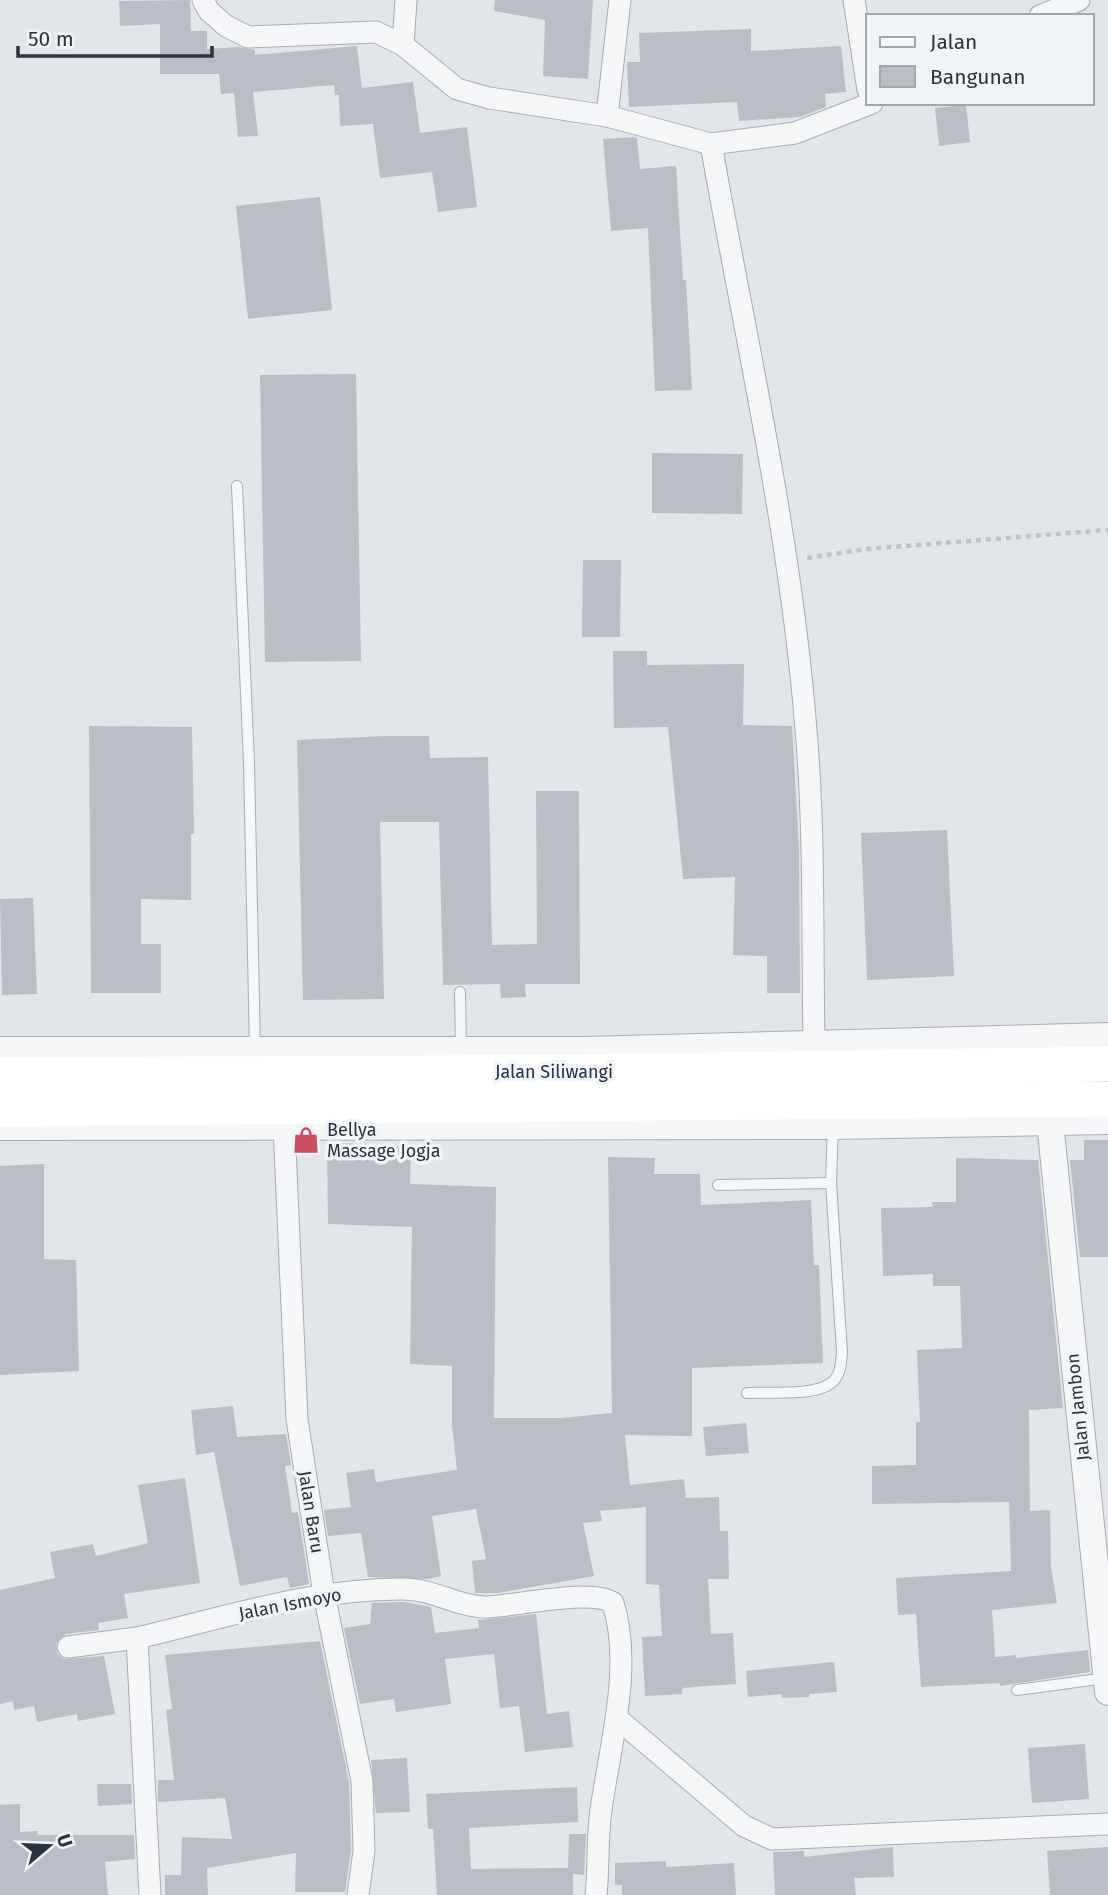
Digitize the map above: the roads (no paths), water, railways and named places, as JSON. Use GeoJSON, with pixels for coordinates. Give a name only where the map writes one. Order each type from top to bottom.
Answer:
{"type":"FeatureCollection","features":[{"type":"Feature","properties":{"kind":"highway","name":"Jalan Siliwangi"},"geometry":{"type":"LineString","coordinates":[[0,1075],[585,1061],[1108,1064]]}},
{"type":"Feature","properties":{"kind":"highway","name":"Jalan Siliwangi"},"geometry":{"type":"LineString","coordinates":[[0,1109],[833,1114],[1108,1099]]}},
{"type":"Feature","properties":{"kind":"street"},"geometry":{"type":"LineString","coordinates":[[203,0],[209,11],[226,26],[248,37],[376,32],[403,45],[457,89],[489,98],[607,116],[711,144],[794,133],[866,105]]}},
{"type":"Feature","properties":{"kind":"street"},"geometry":{"type":"LineString","coordinates":[[403,45],[406,0]]}},
{"type":"Feature","properties":{"kind":"street"},"geometry":{"type":"LineString","coordinates":[[607,116],[620,0]]}},
{"type":"Feature","properties":{"kind":"street"},"geometry":{"type":"LineString","coordinates":[[854,0],[866,77]]}},
{"type":"Feature","properties":{"kind":"street"},"geometry":{"type":"LineString","coordinates":[[1051,8],[1079,0]]}},
{"type":"Feature","properties":{"kind":"street"},"geometry":{"type":"LineString","coordinates":[[711,144],[785,561],[806,728],[813,849],[814,1042]]}},
{"type":"Feature","properties":{"kind":"street"},"geometry":{"type":"LineString","coordinates":[[0,1051],[461,1050],[585,1061],[814,1042],[1108,1037]]}},
{"type":"Feature","properties":{"kind":"street"},"geometry":{"type":"LineString","coordinates":[[0,1128],[833,1114],[1050,1122],[1108,1121]]}},
{"type":"Feature","properties":{"kind":"street","name":"Jalan Jambon"},"geometry":{"type":"LineString","coordinates":[[1050,1122],[1107,1685]]}},
{"type":"Feature","properties":{"kind":"street","name":"Jalan Baru"},"geometry":{"type":"LineString","coordinates":[[284,1125],[297,1419],[324,1594],[362,1781],[364,1851],[358,1895]]}},
{"type":"Feature","properties":{"kind":"street","name":"Jalan Ismoyo"},"geometry":{"type":"LineString","coordinates":[[68,1647],[137,1638],[324,1594],[404,1589],[430,1591],[477,1606],[579,1597],[609,1600],[614,1603],[619,1630],[618,1719],[601,1812],[596,1895]]}},
{"type":"Feature","properties":{"kind":"street"},"geometry":{"type":"LineString","coordinates":[[137,1638],[150,1895]]}},
{"type":"Feature","properties":{"kind":"street"},"geometry":{"type":"LineString","coordinates":[[618,1719],[744,1826],[772,1839],[1108,1824]]}},
{"type":"Feature","properties":{"kind":"lane"},"geometry":{"type":"LineString","coordinates":[[237,486],[249,763],[255,1049]]}},
{"type":"Feature","properties":{"kind":"lane"},"geometry":{"type":"LineString","coordinates":[[460,992],[461,1050]]}},
{"type":"Feature","properties":{"kind":"lane"},"geometry":{"type":"LineString","coordinates":[[747,1393],[818,1390],[833,1383],[840,1372],[842,1352],[831,1183],[833,1114]]}},
{"type":"Feature","properties":{"kind":"lane"},"geometry":{"type":"LineString","coordinates":[[718,1185],[831,1183]]}},
{"type":"Feature","properties":{"kind":"lane"},"geometry":{"type":"LineString","coordinates":[[1017,1690],[1107,1685]]}},
{"type":"Feature","properties":{"kind":"place","name":"Bellya Massage Jogja"},"geometry":{"type":"Point","coordinates":[306,1140]}}]}
